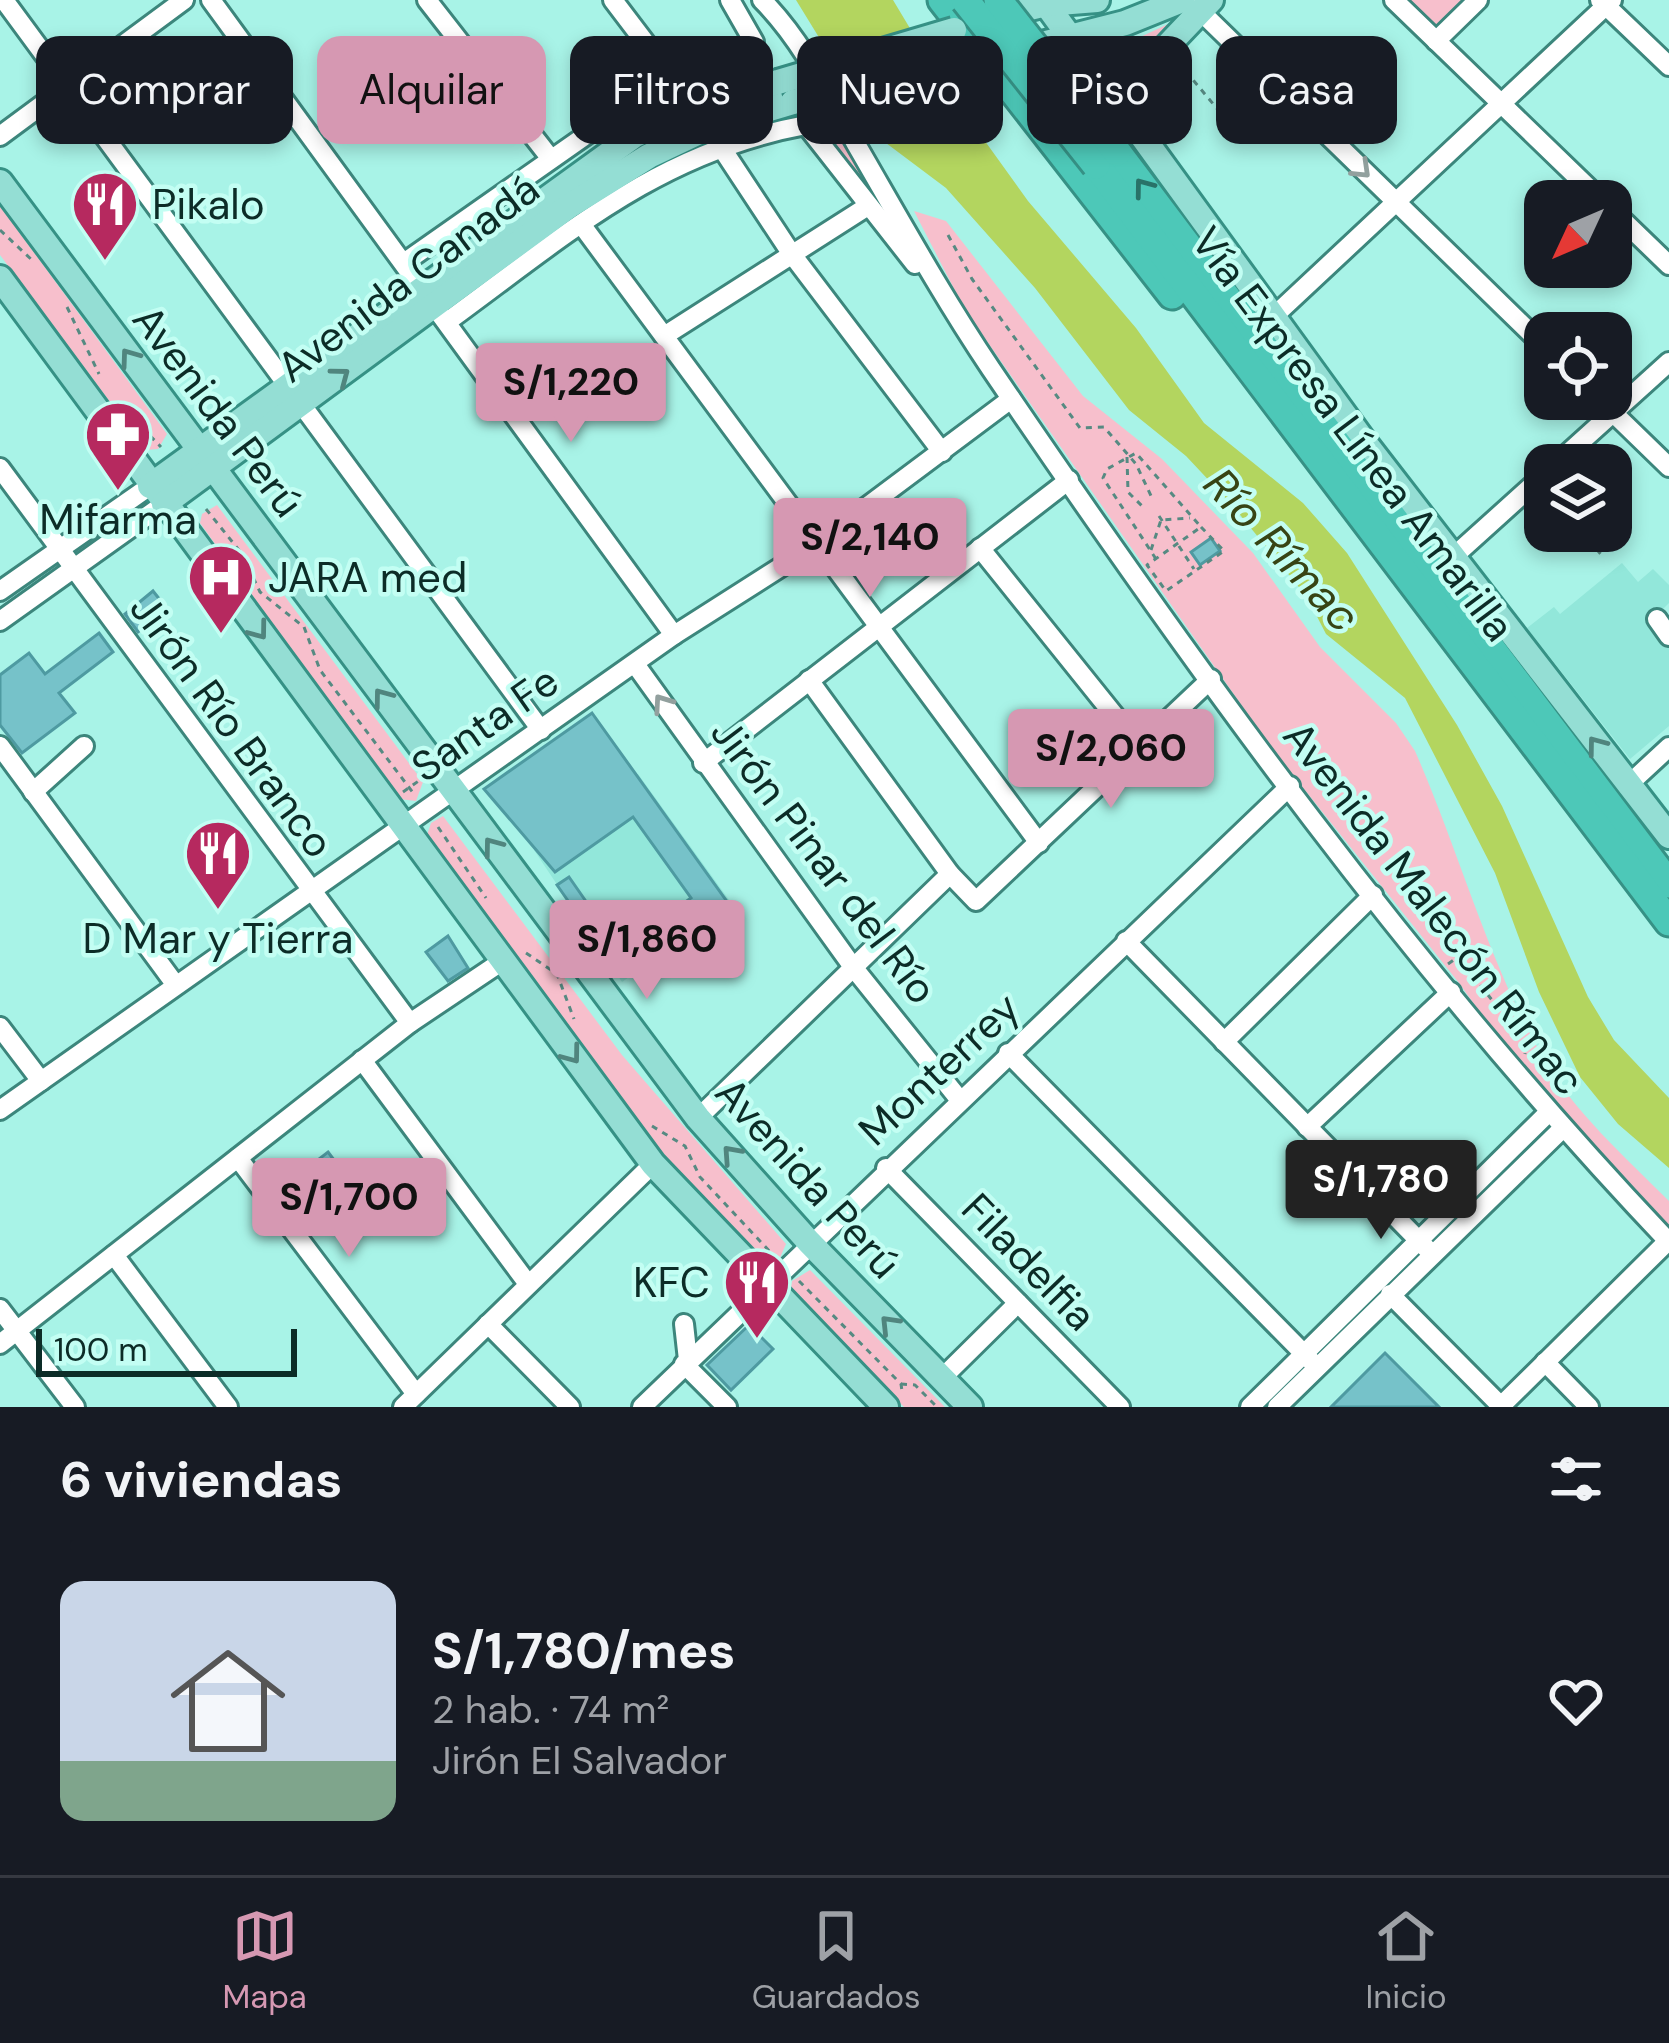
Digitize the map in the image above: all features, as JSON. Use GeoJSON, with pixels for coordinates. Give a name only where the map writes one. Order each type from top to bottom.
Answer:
{"type":"FeatureCollection","features":[{"type":"Feature","properties":{"kind":"highway"},"geometry":{"type":"LineString","coordinates":[[942,0],[961,19]]}},
{"type":"Feature","properties":{"kind":"highway","name":"Vía Expresa Línea Amarilla"},"geometry":{"type":"LineString","coordinates":[[1007,4],[1106,159],[1669,922]]}},
{"type":"Feature","properties":{"kind":"highway","name":"Vía Expresa Línea Amarilla"},"geometry":{"type":"LineString","coordinates":[[961,19],[1106,159],[1669,884]]}},
{"type":"Feature","properties":{"kind":"highway"},"geometry":{"type":"LineString","coordinates":[[1003,88],[1282,436],[1358,506]]}},
{"type":"Feature","properties":{"kind":"main road"},"geometry":{"type":"LineString","coordinates":[[1055,16],[1097,0]]}},
{"type":"Feature","properties":{"kind":"main road"},"geometry":{"type":"LineString","coordinates":[[1055,16],[1195,3]]}},
{"type":"Feature","properties":{"kind":"main road"},"geometry":{"type":"LineString","coordinates":[[1173,36],[1195,3]]}},
{"type":"Feature","properties":{"kind":"main road","name":"Avenida Canadá"},"geometry":{"type":"LineString","coordinates":[[791,103],[961,19],[1007,4],[1055,16]]}},
{"type":"Feature","properties":{"kind":"main road","name":"Avenida Canadá"},"geometry":{"type":"LineString","coordinates":[[1003,46],[1055,16]]}},
{"type":"Feature","properties":{"kind":"main road","name":"Avenida Canadá"},"geometry":{"type":"LineString","coordinates":[[157,495],[296,395],[436,304],[568,206],[649,156],[710,128],[797,102]]}},
{"type":"Feature","properties":{"kind":"main road"},"geometry":{"type":"LineString","coordinates":[[1146,144],[1453,557],[1669,836]]}},
{"type":"Feature","properties":{"kind":"main road","name":"Avenida Perú"},"geometry":{"type":"LineString","coordinates":[[0,182],[698,1118],[970,1407]]}},
{"type":"Feature","properties":{"kind":"main road"},"geometry":{"type":"LineString","coordinates":[[0,278],[404,825],[512,957],[653,1164],[886,1407]]}},
{"type":"Feature","properties":{"kind":"street"},"geometry":{"type":"LineString","coordinates":[[4,0],[36,43]]}},
{"type":"Feature","properties":{"kind":"street"},"geometry":{"type":"LineString","coordinates":[[136,36],[184,0]]}},
{"type":"Feature","properties":{"kind":"street"},"geometry":{"type":"LineString","coordinates":[[211,0],[674,635]]}},
{"type":"Feature","properties":{"kind":"street"},"geometry":{"type":"LineString","coordinates":[[427,0],[550,159]]}},
{"type":"Feature","properties":{"kind":"street"},"geometry":{"type":"LineString","coordinates":[[613,0],[640,36]]}},
{"type":"Feature","properties":{"kind":"street","name":"Avenida Canadá"},"geometry":{"type":"LineString","coordinates":[[730,0],[751,36]]}},
{"type":"Feature","properties":{"kind":"street","name":"Avenida Malecón Rímac"},"geometry":{"type":"LineString","coordinates":[[762,0],[820,80],[951,310],[1211,679],[1373,895],[1548,1113],[1668,1242]]}},
{"type":"Feature","properties":{"kind":"street"},"geometry":{"type":"LineString","coordinates":[[1394,0],[1580,180]]}},
{"type":"Feature","properties":{"kind":"street"},"geometry":{"type":"LineString","coordinates":[[1436,41],[1478,0]]}},
{"type":"Feature","properties":{"kind":"street"},"geometry":{"type":"LineString","coordinates":[[1273,317],[1606,2],[1669,66]]}},
{"type":"Feature","properties":{"kind":"street"},"geometry":{"type":"LineString","coordinates":[[1195,3],[1228,36]]}},
{"type":"Feature","properties":{"kind":"street","name":"Avenida Canadá"},"geometry":{"type":"LineString","coordinates":[[773,113],[791,103]]}},
{"type":"Feature","properties":{"kind":"street","name":"Avenida Malecón Rímac"},"geometry":{"type":"LineString","coordinates":[[791,103],[951,310]]}},
{"type":"Feature","properties":{"kind":"street"},"geometry":{"type":"LineString","coordinates":[[0,136],[36,110]]}},
{"type":"Feature","properties":{"kind":"street"},"geometry":{"type":"LineString","coordinates":[[111,144],[541,730]]}},
{"type":"Feature","properties":{"kind":"street","name":"Avenida Canadá"},"geometry":{"type":"LineString","coordinates":[[405,262],[572,144]]}},
{"type":"Feature","properties":{"kind":"street"},"geometry":{"type":"LineString","coordinates":[[719,144],[791,253],[943,452]]}},
{"type":"Feature","properties":{"kind":"street","name":"Avenida Canadá"},"geometry":{"type":"LineString","coordinates":[[436,304],[580,224],[642,182],[719,144]]}},
{"type":"Feature","properties":{"kind":"street"},"geometry":{"type":"LineString","coordinates":[[1336,144],[1524,327]]}},
{"type":"Feature","properties":{"kind":"street"},"geometry":{"type":"LineString","coordinates":[[664,336],[868,206]]}},
{"type":"Feature","properties":{"kind":"street"},"geometry":{"type":"LineString","coordinates":[[580,224],[875,629],[1039,843]]}},
{"type":"Feature","properties":{"kind":"street"},"geometry":{"type":"LineString","coordinates":[[1632,229],[1669,265]]}},
{"type":"Feature","properties":{"kind":"street"},"geometry":{"type":"LineString","coordinates":[[1632,388],[1669,362]]}},
{"type":"Feature","properties":{"kind":"street","name":"Santa Fe"},"geometry":{"type":"LineString","coordinates":[[0,1110],[674,635],[817,544],[1011,399]]}},
{"type":"Feature","properties":{"kind":"street"},"geometry":{"type":"LineString","coordinates":[[1573,444],[1594,420]]}},
{"type":"Feature","properties":{"kind":"street"},"geometry":{"type":"LineString","coordinates":[[1620,420],[1669,467]]}},
{"type":"Feature","properties":{"kind":"street","name":"Jirón Río Branco"},"geometry":{"type":"LineString","coordinates":[[0,468],[307,890],[410,1023]]}},
{"type":"Feature","properties":{"kind":"street"},"geometry":{"type":"LineString","coordinates":[[703,763],[1070,480]]}},
{"type":"Feature","properties":{"kind":"street"},"geometry":{"type":"LineString","coordinates":[[1453,557],[1524,493]]}},
{"type":"Feature","properties":{"kind":"street","name":"Avenida Canadá"},"geometry":{"type":"LineString","coordinates":[[0,591],[59,549],[157,495]]}},
{"type":"Feature","properties":{"kind":"street","name":"Avenida Canadá"},"geometry":{"type":"LineString","coordinates":[[0,621],[73,568],[157,495]]}},
{"type":"Feature","properties":{"kind":"street"},"geometry":{"type":"LineString","coordinates":[[980,548],[1138,746]]}},
{"type":"Feature","properties":{"kind":"street","name":"Jirón Pinar del Río"},"geometry":{"type":"LineString","coordinates":[[635,664],[854,967],[959,1099]]}},
{"type":"Feature","properties":{"kind":"street"},"geometry":{"type":"LineString","coordinates":[[809,680],[950,874],[976,901],[1211,679]]}},
{"type":"Feature","properties":{"kind":"street"},"geometry":{"type":"LineString","coordinates":[[0,746],[175,984]]}},
{"type":"Feature","properties":{"kind":"street"},"geometry":{"type":"LineString","coordinates":[[34,792],[84,746]]}},
{"type":"Feature","properties":{"kind":"street"},"geometry":{"type":"LineString","coordinates":[[1627,786],[1669,747]]}},
{"type":"Feature","properties":{"kind":"street","name":"Monterrey"},"geometry":{"type":"LineString","coordinates":[[641,1407],[809,1241],[1290,786]]}},
{"type":"Feature","properties":{"kind":"street"},"geometry":{"type":"LineString","coordinates":[[698,1118],[950,874]]}},
{"type":"Feature","properties":{"kind":"street"},"geometry":{"type":"LineString","coordinates":[[1224,1042],[1373,895]]}},
{"type":"Feature","properties":{"kind":"street"},"geometry":{"type":"LineString","coordinates":[[1126,941],[1425,1248]]}},
{"type":"Feature","properties":{"kind":"street"},"geometry":{"type":"LineString","coordinates":[[0,1345],[410,1023],[512,957]]}},
{"type":"Feature","properties":{"kind":"street"},"geometry":{"type":"LineString","coordinates":[[1306,1127],[1450,992]]}},
{"type":"Feature","properties":{"kind":"street"},"geometry":{"type":"LineString","coordinates":[[0,1027],[41,1081]]}},
{"type":"Feature","properties":{"kind":"street"},"geometry":{"type":"LineString","coordinates":[[1008,1053],[1310,1360]]}},
{"type":"Feature","properties":{"kind":"street"},"geometry":{"type":"LineString","coordinates":[[362,1060],[527,1284]]}},
{"type":"Feature","properties":{"kind":"street"},"geometry":{"type":"LineString","coordinates":[[1250,1407],[1390,1294],[1425,1248],[1548,1113]]}},
{"type":"Feature","properties":{"kind":"street"},"geometry":{"type":"LineString","coordinates":[[1277,1407],[1310,1360],[1425,1248],[1562,1129]]}},
{"type":"Feature","properties":{"kind":"street"},"geometry":{"type":"LineString","coordinates":[[238,1158],[410,1401],[653,1164]]}},
{"type":"Feature","properties":{"kind":"street","name":"Filadelfia"},"geometry":{"type":"LineString","coordinates":[[886,1168],[1120,1407]]}},
{"type":"Feature","properties":{"kind":"street"},"geometry":{"type":"LineString","coordinates":[[1390,1294],[1501,1406],[1668,1242]]}},
{"type":"Feature","properties":{"kind":"street"},"geometry":{"type":"LineString","coordinates":[[115,1255],[228,1407]]}},
{"type":"Feature","properties":{"kind":"street"},"geometry":{"type":"LineString","coordinates":[[942,1378],[1018,1303]]}},
{"type":"Feature","properties":{"kind":"street"},"geometry":{"type":"LineString","coordinates":[[0,1309],[74,1407]]}},
{"type":"Feature","properties":{"kind":"street"},"geometry":{"type":"LineString","coordinates":[[488,1324],[570,1407]]}},
{"type":"Feature","properties":{"kind":"street"},"geometry":{"type":"LineString","coordinates":[[683,1324],[686,1362],[727,1407]]}},
{"type":"Feature","properties":{"kind":"street"},"geometry":{"type":"LineString","coordinates":[[1545,1362],[1588,1407]]}},
{"type":"Feature","properties":{"kind":"path"},"geometry":{"type":"LineString","coordinates":[[1192,80],[1216,108]]}},
{"type":"Feature","properties":{"kind":"path"},"geometry":{"type":"LineString","coordinates":[[0,230],[39,266]]}},
{"type":"Feature","properties":{"kind":"path"},"geometry":{"type":"LineString","coordinates":[[948,235],[981,292],[1079,428],[1103,428],[1127,455],[1153,500]]}},
{"type":"Feature","properties":{"kind":"path"},"geometry":{"type":"LineString","coordinates":[[66,304],[104,386]]}},
{"type":"Feature","properties":{"kind":"path"},"geometry":{"type":"LineString","coordinates":[[124,410],[161,447]]}},
{"type":"Feature","properties":{"kind":"path"},"geometry":{"type":"LineString","coordinates":[[1156,559],[1103,478],[1127,455],[1136,453],[1148,461],[1224,550],[1166,591],[1148,565],[1201,527]]}},
{"type":"Feature","properties":{"kind":"path"},"geometry":{"type":"LineString","coordinates":[[1127,455],[1128,492],[1145,509]]}},
{"type":"Feature","properties":{"kind":"path"},"geometry":{"type":"LineString","coordinates":[[206,509],[242,554],[260,592],[304,627],[320,670],[418,799]]}},
{"type":"Feature","properties":{"kind":"path"},"geometry":{"type":"LineString","coordinates":[[1160,518],[1193,518]]}},
{"type":"Feature","properties":{"kind":"path"},"geometry":{"type":"LineString","coordinates":[[1150,551],[1160,518]]}},
{"type":"Feature","properties":{"kind":"path"},"geometry":{"type":"LineString","coordinates":[[1160,518],[1196,570]]}},
{"type":"Feature","properties":{"kind":"path"},"geometry":{"type":"LineString","coordinates":[[1599,552],[1604,558]]}},
{"type":"Feature","properties":{"kind":"path"},"geometry":{"type":"LineString","coordinates":[[397,796],[421,779]]}},
{"type":"Feature","properties":{"kind":"path"},"geometry":{"type":"LineString","coordinates":[[434,820],[478,881],[489,908]]}},
{"type":"Feature","properties":{"kind":"path"},"geometry":{"type":"LineString","coordinates":[[430,838],[452,822]]}},
{"type":"Feature","properties":{"kind":"path"},"geometry":{"type":"LineString","coordinates":[[512,957],[557,974],[576,1032]]}},
{"type":"Feature","properties":{"kind":"path"},"geometry":{"type":"LineString","coordinates":[[1448,965],[1458,957],[1520,1034],[1528,1052],[1519,1059]]}},
{"type":"Feature","properties":{"kind":"path"},"geometry":{"type":"LineString","coordinates":[[1498,1028],[1508,1020]]}},
{"type":"Feature","properties":{"kind":"path"},"geometry":{"type":"LineString","coordinates":[[1508,1043],[1520,1034]]}},
{"type":"Feature","properties":{"kind":"path"},"geometry":{"type":"LineString","coordinates":[[643,1122],[678,1138],[700,1178],[779,1260]]}},
{"type":"Feature","properties":{"kind":"path"},"geometry":{"type":"LineString","coordinates":[[762,1260],[782,1240]]}},
{"type":"Feature","properties":{"kind":"path"},"geometry":{"type":"LineString","coordinates":[[793,1293],[813,1273]]}},
{"type":"Feature","properties":{"kind":"path"},"geometry":{"type":"LineString","coordinates":[[796,1277],[901,1384],[915,1385],[937,1407]]}},
{"type":"Feature","properties":{"kind":"shaded area"},"geometry":{"type":"Polygon","coordinates":[[[1402,0],[1472,0],[1436,33],[1402,0]]]}},
{"type":"Feature","properties":{"kind":"shaded area"},"geometry":{"type":"Polygon","coordinates":[[[1200,9],[1173,36],[1143,36],[1200,9]]]}},
{"type":"Feature","properties":{"kind":"shaded area"},"geometry":{"type":"Polygon","coordinates":[[[826,144],[848,144],[897,233],[826,144]]]}},
{"type":"Feature","properties":{"kind":"shaded area"},"geometry":{"type":"Polygon","coordinates":[[[0,206],[167,434],[158,449],[146,450],[0,255],[0,206]]]}},
{"type":"Feature","properties":{"kind":"shaded area"},"geometry":{"type":"Polygon","coordinates":[[[914,211],[946,221],[1083,396],[1162,459],[1253,553],[1320,647],[1396,723],[1415,751],[1490,944],[1542,1056],[1584,1114],[1669,1201],[1669,1233],[1536,1091],[1459,983],[1272,749],[965,310],[914,211]]]}},
{"type":"Feature","properties":{"kind":"shaded area"},"geometry":{"type":"Polygon","coordinates":[[[217,505],[423,782],[416,801],[399,799],[200,523],[202,514],[217,505]]]}},
{"type":"Feature","properties":{"kind":"shaded area"},"geometry":{"type":"Polygon","coordinates":[[[1622,563],[1638,582],[1653,569],[1669,585],[1669,603],[1653,619],[1669,641],[1669,726],[1630,759],[1527,628],[1554,607],[1560,614],[1622,563]]]}},
{"type":"Feature","properties":{"kind":"shaded area"},"geometry":{"type":"Polygon","coordinates":[[[638,774],[732,904],[622,982],[534,850],[638,774]]]}},
{"type":"Feature","properties":{"kind":"shaded area"},"geometry":{"type":"Polygon","coordinates":[[[443,816],[622,1055],[786,1244],[779,1260],[765,1264],[665,1159],[613,1094],[427,835],[431,823],[443,816]]]}},
{"type":"Feature","properties":{"kind":"shaded area"},"geometry":{"type":"Polygon","coordinates":[[[810,1270],[945,1407],[904,1407],[790,1290],[792,1281],[810,1270]]]}},
{"type":"Feature","properties":{"kind":"water"},"geometry":{"type":"Polygon","coordinates":[[[796,0],[893,0],[915,36],[818,36],[796,0]]]}},
{"type":"Feature","properties":{"kind":"water","name":"Río Rímac"},"geometry":{"type":"Polygon","coordinates":[[[887,144],[987,144],[1028,201],[1136,328],[1204,423],[1303,503],[1347,553],[1457,725],[1502,806],[1588,997],[1614,1040],[1669,1098],[1669,1168],[1618,1124],[1580,1077],[1539,992],[1495,873],[1405,698],[1326,634],[1307,597],[1232,505],[1186,456],[1129,410],[1035,288],[946,188],[887,144]]]}},
{"type":"Feature","properties":{"kind":"building"},"geometry":{"type":"Polygon","coordinates":[[[1211,538],[1220,551],[1200,565],[1191,552],[1211,538]]]}},
{"type":"Feature","properties":{"kind":"building"},"geometry":{"type":"Polygon","coordinates":[[[153,591],[168,610],[138,632],[125,614],[153,591]]]}},
{"type":"Feature","properties":{"kind":"building"},"geometry":{"type":"Polygon","coordinates":[[[99,633],[113,652],[59,693],[75,713],[22,753],[0,725],[0,675],[29,653],[45,674],[99,633]]]}},
{"type":"Feature","properties":{"kind":"building"},"geometry":{"type":"Polygon","coordinates":[[[592,713],[728,903],[628,973],[613,953],[691,898],[633,817],[555,872],[484,789],[592,713]]]}},
{"type":"Feature","properties":{"kind":"building"},"geometry":{"type":"Polygon","coordinates":[[[569,877],[615,943],[603,951],[557,885],[569,877]]]}},
{"type":"Feature","properties":{"kind":"building"},"geometry":{"type":"Polygon","coordinates":[[[448,936],[468,968],[448,981],[426,952],[448,936]]]}},
{"type":"Feature","properties":{"kind":"building"},"geometry":{"type":"Polygon","coordinates":[[[328,1152],[346,1176],[296,1213],[279,1190],[328,1152]]]}},
{"type":"Feature","properties":{"kind":"building"},"geometry":{"type":"Polygon","coordinates":[[[749,1325],[773,1349],[731,1390],[707,1365],[749,1325]]]}},
{"type":"Feature","properties":{"kind":"building"},"geometry":{"type":"Polygon","coordinates":[[[1385,1353],[1439,1407],[1331,1407],[1385,1353]]]}},
{"type":"Feature","properties":{"kind":"place","name":"Pikalo"},"geometry":{"type":"Point","coordinates":[105,263]}},
{"type":"Feature","properties":{"kind":"place","name":"Mifarma"},"geometry":{"type":"Point","coordinates":[118,493]}},
{"type":"Feature","properties":{"kind":"place","name":"JARA med"},"geometry":{"type":"Point","coordinates":[221,636]}},
{"type":"Feature","properties":{"kind":"place","name":"D Mar y Tierra"},"geometry":{"type":"Point","coordinates":[218,912]}},
{"type":"Feature","properties":{"kind":"place","name":"KFC"},"geometry":{"type":"Point","coordinates":[757,1341]}}]}
